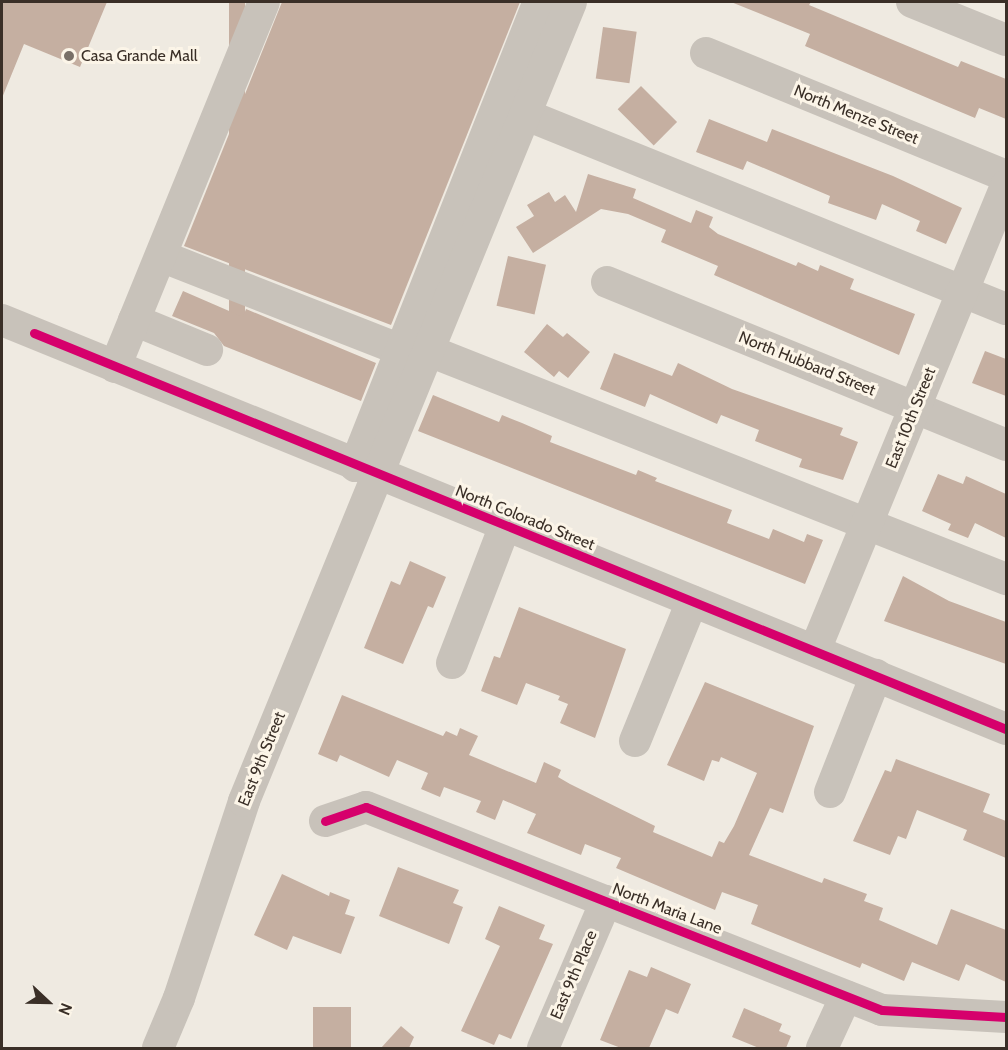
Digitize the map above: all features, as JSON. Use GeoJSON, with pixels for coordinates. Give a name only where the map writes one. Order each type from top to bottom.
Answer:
{"type":"FeatureCollection","features":[{"type":"Feature","properties":{"kind":"street"},"geometry":{"type":"LineString","coordinates":[[116,367],[264,2]]}},
{"type":"Feature","properties":{"kind":"street"},"geometry":{"type":"LineString","coordinates":[[414,350],[539,2]]}},
{"type":"Feature","properties":{"kind":"street"},"geometry":{"type":"LineString","coordinates":[[414,350],[524,114],[571,2]]}},
{"type":"Feature","properties":{"kind":"street"},"geometry":{"type":"LineString","coordinates":[[912,2],[1006,40]]}},
{"type":"Feature","properties":{"kind":"street","name":"North Menze Street"},"geometry":{"type":"LineString","coordinates":[[706,53],[1006,176]]}},
{"type":"Feature","properties":{"kind":"street"},"geometry":{"type":"LineString","coordinates":[[524,114],[1006,309]]}},
{"type":"Feature","properties":{"kind":"street","name":"East 10th Street"},"geometry":{"type":"LineString","coordinates":[[815,651],[1006,186]]}},
{"type":"Feature","properties":{"kind":"street"},"geometry":{"type":"LineString","coordinates":[[160,256],[414,350],[1006,579]]}},
{"type":"Feature","properties":{"kind":"street","name":"North Hubbard Street"},"geometry":{"type":"LineString","coordinates":[[607,282],[1006,445]]}},
{"type":"Feature","properties":{"kind":"street","name":"North Colorado Street"},"geometry":{"type":"LineString","coordinates":[[2,320],[1006,729]]}},
{"type":"Feature","properties":{"kind":"street"},"geometry":{"type":"LineString","coordinates":[[134,320],[207,350]]}},
{"type":"Feature","properties":{"kind":"street","name":"East 9th Street"},"geometry":{"type":"LineString","coordinates":[[158,1048],[179,998],[244,801],[366,470],[414,350]]}},
{"type":"Feature","properties":{"kind":"street"},"geometry":{"type":"LineString","coordinates":[[452,663],[505,526]]}},
{"type":"Feature","properties":{"kind":"street"},"geometry":{"type":"LineString","coordinates":[[635,741],[692,601]]}},
{"type":"Feature","properties":{"kind":"street"},"geometry":{"type":"LineString","coordinates":[[830,792],[876,675]]}},
{"type":"Feature","properties":{"kind":"street","name":"North Maria Lane"},"geometry":{"type":"LineString","coordinates":[[325,821],[366,807],[882,1010],[1006,1017]]}},
{"type":"Feature","properties":{"kind":"street","name":"East 9th Place"},"geometry":{"type":"LineString","coordinates":[[543,1048],[606,901]]}},
{"type":"Feature","properties":{"kind":"street"},"geometry":{"type":"LineString","coordinates":[[822,1048],[846,996]]}},
{"type":"Feature","properties":{"kind":"building","name":"Casa Grande Mall"},"geometry":{"type":"Polygon","coordinates":[[[2,2],[107,2],[80,67],[24,44],[2,98],[2,2]]]}},
{"type":"Feature","properties":{"kind":"building"},"geometry":{"type":"Polygon","coordinates":[[[229,2],[245,2],[245,319],[229,319],[229,2]]]}},
{"type":"Feature","properties":{"kind":"building"},"geometry":{"type":"Polygon","coordinates":[[[282,2],[520,2],[391,325],[184,246],[282,2]]]}},
{"type":"Feature","properties":{"kind":"building"},"geometry":{"type":"Polygon","coordinates":[[[731,2],[811,2],[809,5],[958,67],[961,61],[1006,79],[1006,119],[979,108],[975,118],[805,46],[810,34],[731,2]]]}},
{"type":"Feature","properties":{"kind":"building"},"geometry":{"type":"Polygon","coordinates":[[[603,27],[637,32],[629,83],[596,78],[603,27]]]}},
{"type":"Feature","properties":{"kind":"building"},"geometry":{"type":"Polygon","coordinates":[[[641,86],[677,122],[654,145],[618,109],[641,86]]]}},
{"type":"Feature","properties":{"kind":"building"},"geometry":{"type":"Polygon","coordinates":[[[709,119],[767,142],[772,129],[893,176],[962,208],[946,244],[916,231],[920,221],[882,204],[876,220],[828,203],[830,196],[747,161],[743,170],[696,152],[709,119]]]}},
{"type":"Feature","properties":{"kind":"building"},"geometry":{"type":"Polygon","coordinates":[[[588,174],[636,189],[633,198],[691,223],[696,210],[713,217],[709,227],[718,234],[796,266],[798,262],[818,271],[820,265],[854,279],[850,289],[915,314],[899,355],[714,275],[718,266],[661,242],[666,230],[628,214],[601,209],[533,253],[516,227],[534,216],[527,205],[549,192],[555,202],[565,195],[576,212],[588,174]]]}},
{"type":"Feature","properties":{"kind":"building"},"geometry":{"type":"Polygon","coordinates":[[[508,256],[546,265],[535,314],[497,306],[508,256]]]}},
{"type":"Feature","properties":{"kind":"building"},"geometry":{"type":"Polygon","coordinates":[[[183,291],[243,317],[246,309],[376,363],[361,401],[224,346],[214,333],[172,316],[183,291]]]}},
{"type":"Feature","properties":{"kind":"building"},"geometry":{"type":"Polygon","coordinates":[[[547,324],[563,337],[567,333],[590,352],[568,378],[559,371],[554,377],[524,352],[547,324]]]}},
{"type":"Feature","properties":{"kind":"building"},"geometry":{"type":"Polygon","coordinates":[[[985,351],[1006,359],[1006,396],[972,383],[985,351]]]}},
{"type":"Feature","properties":{"kind":"building"},"geometry":{"type":"Polygon","coordinates":[[[614,353],[672,376],[678,363],[732,389],[843,428],[840,435],[858,442],[843,480],[799,467],[802,459],[755,441],[759,430],[721,415],[717,424],[650,394],[645,407],[600,389],[614,353]]]}},
{"type":"Feature","properties":{"kind":"building"},"geometry":{"type":"Polygon","coordinates":[[[433,395],[499,422],[502,415],[552,436],[550,442],[636,475],[638,470],[657,478],[655,481],[732,510],[727,523],[769,539],[773,529],[804,542],[807,534],[823,540],[805,584],[418,431],[433,395]]]}},
{"type":"Feature","properties":{"kind":"building"},"geometry":{"type":"Polygon","coordinates":[[[938,474],[963,484],[966,476],[1006,494],[1006,538],[975,523],[968,538],[948,530],[951,524],[922,511],[938,474]]]}},
{"type":"Feature","properties":{"kind":"building"},"geometry":{"type":"Polygon","coordinates":[[[410,561],[446,577],[433,608],[428,606],[403,664],[364,648],[391,581],[400,585],[410,561]]]}},
{"type":"Feature","properties":{"kind":"building"},"geometry":{"type":"Polygon","coordinates":[[[903,576],[949,601],[1006,622],[1006,664],[884,621],[903,576]]]}},
{"type":"Feature","properties":{"kind":"building"},"geometry":{"type":"Polygon","coordinates":[[[519,607],[626,649],[595,738],[560,723],[568,704],[558,700],[560,696],[526,683],[517,705],[481,691],[494,656],[500,658],[519,607]]]}},
{"type":"Feature","properties":{"kind":"building"},"geometry":{"type":"Polygon","coordinates":[[[705,682],[814,726],[783,813],[770,808],[749,855],[822,883],[824,878],[867,894],[864,901],[883,908],[879,920],[937,945],[951,909],[1006,930],[1006,982],[966,964],[959,981],[912,962],[904,981],[862,963],[860,968],[751,924],[758,905],[722,892],[715,910],[616,868],[621,858],[585,844],[581,855],[527,833],[536,814],[503,800],[495,820],[476,812],[481,801],[444,787],[440,797],[421,789],[428,773],[397,760],[389,777],[340,755],[337,762],[318,754],[342,695],[443,736],[446,731],[457,736],[460,728],[478,736],[469,755],[536,783],[544,762],[561,770],[558,777],[570,784],[655,826],[653,832],[712,857],[719,841],[724,843],[734,826],[757,773],[721,757],[719,762],[712,760],[704,781],[667,765],[705,682]]]}},
{"type":"Feature","properties":{"kind":"building"},"geometry":{"type":"Polygon","coordinates":[[[896,759],[990,794],[983,812],[1006,821],[1006,858],[963,840],[967,830],[917,810],[906,839],[898,836],[890,855],[853,841],[885,770],[891,772],[896,759]]]}},
{"type":"Feature","properties":{"kind":"building"},"geometry":{"type":"Polygon","coordinates":[[[398,867],[459,890],[453,903],[463,907],[449,944],[379,916],[398,867]]]}},
{"type":"Feature","properties":{"kind":"building"},"geometry":{"type":"Polygon","coordinates":[[[282,874],[329,896],[330,892],[350,900],[345,914],[355,917],[341,954],[293,936],[287,950],[254,935],[282,874]]]}},
{"type":"Feature","properties":{"kind":"building"},"geometry":{"type":"Polygon","coordinates":[[[499,906],[545,925],[539,939],[553,944],[511,1039],[499,1034],[494,1045],[461,1031],[500,946],[485,939],[499,906]]]}},
{"type":"Feature","properties":{"kind":"building"},"geometry":{"type":"Polygon","coordinates":[[[651,967],[691,984],[678,1014],[666,1009],[649,1048],[621,1048],[600,1040],[629,970],[647,977],[651,967]]]}},
{"type":"Feature","properties":{"kind":"building"},"geometry":{"type":"Polygon","coordinates":[[[313,1007],[351,1007],[351,1048],[313,1048],[313,1007]]]}},
{"type":"Feature","properties":{"kind":"building"},"geometry":{"type":"Polygon","coordinates":[[[744,1008],[782,1024],[779,1031],[791,1036],[786,1048],[759,1048],[732,1037],[744,1008]]]}},
{"type":"Feature","properties":{"kind":"building"},"geometry":{"type":"Polygon","coordinates":[[[401,1026],[414,1037],[409,1048],[381,1048],[401,1026]]]}},
{"type":"Feature","properties":{"kind":"cycle path"},"geometry":{"type":"LineString","coordinates":[[34,333],[1006,729]]}},
{"type":"Feature","properties":{"kind":"cycle path"},"geometry":{"type":"LineString","coordinates":[[325,821],[366,807],[882,1010],[1006,1017]]}},
{"type":"Feature","properties":{"kind":"place","name":"Casa Grande Mall"},"geometry":{"type":"Point","coordinates":[69,56]}}]}
